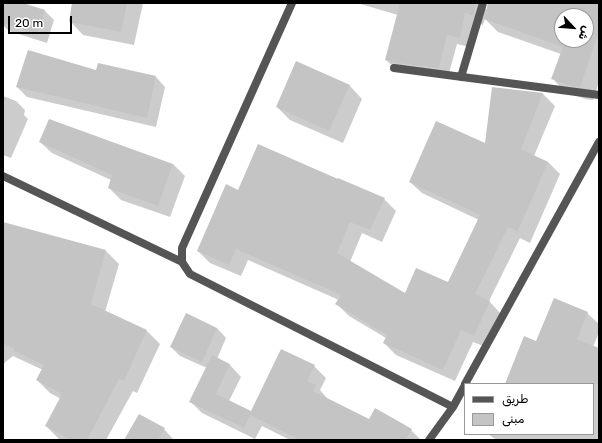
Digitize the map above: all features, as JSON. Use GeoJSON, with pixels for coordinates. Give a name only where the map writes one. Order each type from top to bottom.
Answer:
{"type":"FeatureCollection","features":[{"type":"Feature","properties":{"kind":"street"},"geometry":{"type":"LineString","coordinates":[[182,262],[182,248],[292,3]]}},
{"type":"Feature","properties":{"kind":"street"},"geometry":{"type":"LineString","coordinates":[[461,77],[483,3]]}},
{"type":"Feature","properties":{"kind":"street"},"geometry":{"type":"LineString","coordinates":[[394,68],[599,95]]}},
{"type":"Feature","properties":{"kind":"street"},"geometry":{"type":"LineString","coordinates":[[466,383],[599,142]]}},
{"type":"Feature","properties":{"kind":"street"},"geometry":{"type":"LineString","coordinates":[[3,176],[182,262],[190,274],[453,407]]}},
{"type":"Feature","properties":{"kind":"street"},"geometry":{"type":"LineString","coordinates":[[432,439],[453,407],[464,386]]}},
{"type":"Feature","properties":{"kind":"building"},"geometry":{"type":"Polygon","coordinates":[[[3,3],[23,3],[45,10],[37,34],[3,23],[3,3]]]}},
{"type":"Feature","properties":{"kind":"building"},"geometry":{"type":"Polygon","coordinates":[[[72,3],[127,3],[121,32],[69,22],[72,3]]]}},
{"type":"Feature","properties":{"kind":"building"},"geometry":{"type":"Polygon","coordinates":[[[400,3],[477,3],[473,16],[465,13],[460,38],[447,35],[439,68],[397,63],[385,60],[400,3]]]}},
{"type":"Feature","properties":{"kind":"building"},"geometry":{"type":"Polygon","coordinates":[[[488,3],[599,3],[599,32],[594,46],[594,8],[554,8],[554,44],[484,19],[488,3]]]}},
{"type":"Feature","properties":{"kind":"building"},"geometry":{"type":"Polygon","coordinates":[[[563,48],[593,48],[580,87],[571,86],[551,79],[563,48]]]}},
{"type":"Feature","properties":{"kind":"building"},"geometry":{"type":"Polygon","coordinates":[[[28,50],[96,70],[98,63],[156,76],[147,118],[16,87],[28,50]]]}},
{"type":"Feature","properties":{"kind":"building"},"geometry":{"type":"Polygon","coordinates":[[[296,61],[350,85],[329,131],[276,107],[296,61]]]}},
{"type":"Feature","properties":{"kind":"building"},"geometry":{"type":"Polygon","coordinates":[[[492,87],[543,93],[521,149],[548,162],[518,231],[508,227],[475,294],[490,301],[474,336],[461,330],[443,370],[383,343],[387,335],[335,304],[341,295],[236,249],[229,265],[197,251],[226,184],[238,190],[258,144],[385,198],[370,230],[350,222],[337,253],[405,293],[416,268],[448,282],[480,215],[409,182],[436,121],[485,143],[492,87]]]}},
{"type":"Feature","properties":{"kind":"building"},"geometry":{"type":"Polygon","coordinates":[[[49,119],[173,164],[158,206],[108,188],[112,175],[39,142],[49,119]]]}},
{"type":"Feature","properties":{"kind":"building"},"geometry":{"type":"Polygon","coordinates":[[[3,222],[106,250],[91,304],[147,330],[124,381],[119,379],[87,440],[71,440],[45,426],[62,394],[36,380],[44,365],[14,351],[15,349],[3,343],[3,222]]]}},
{"type":"Feature","properties":{"kind":"building"},"geometry":{"type":"Polygon","coordinates":[[[554,298],[588,312],[577,339],[599,348],[599,384],[505,383],[524,336],[536,341],[554,298]]]}},
{"type":"Feature","properties":{"kind":"building"},"geometry":{"type":"Polygon","coordinates":[[[186,313],[217,328],[202,362],[170,347],[186,313]]]}},
{"type":"Feature","properties":{"kind":"building"},"geometry":{"type":"Polygon","coordinates":[[[281,349],[315,365],[307,381],[316,385],[313,391],[369,419],[375,408],[412,429],[405,440],[300,440],[250,415],[244,428],[189,402],[212,355],[230,364],[216,394],[251,411],[281,349]]]}},
{"type":"Feature","properties":{"kind":"building"},"geometry":{"type":"Polygon","coordinates":[[[139,414],[165,428],[158,440],[124,440],[139,414]]]}}]}
